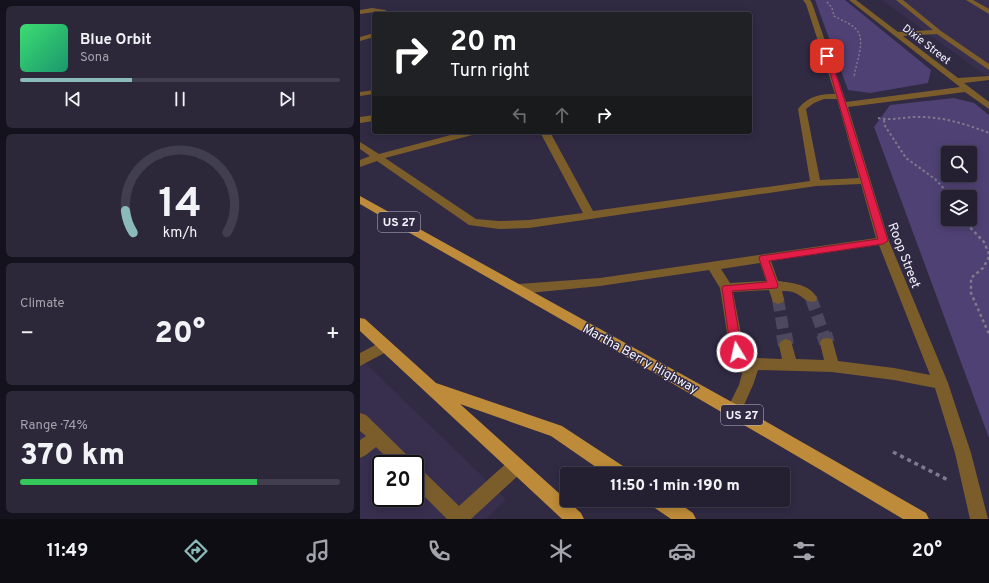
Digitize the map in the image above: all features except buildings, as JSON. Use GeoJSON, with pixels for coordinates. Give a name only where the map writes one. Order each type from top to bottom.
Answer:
{"type":"FeatureCollection","features":[{"type":"Feature","properties":{"kind":"main road","name":"Martha Berry Highway"},"geometry":{"type":"LineString","coordinates":[[360,199],[438,245],[734,410],[920,519]]}},
{"type":"Feature","properties":{"kind":"main road"},"geometry":{"type":"LineString","coordinates":[[360,323],[575,519]]}},
{"type":"Feature","properties":{"kind":"main road"},"geometry":{"type":"LineString","coordinates":[[430,387],[556,431],[610,467]]}},
{"type":"Feature","properties":{"kind":"main road"},"geometry":{"type":"LineString","coordinates":[[668,507],[686,519]]}},
{"type":"Feature","properties":{"kind":"street","name":"Roop Street"},"geometry":{"type":"LineString","coordinates":[[806,0],[809,3],[842,100],[883,241],[941,383],[963,453],[979,519]]}},
{"type":"Feature","properties":{"kind":"street","name":"Dixie Street"},"geometry":{"type":"LineString","coordinates":[[852,0],[989,106]]}},
{"type":"Feature","properties":{"kind":"street"},"geometry":{"type":"LineString","coordinates":[[899,0],[939,32],[989,68]]}},
{"type":"Feature","properties":{"kind":"street"},"geometry":{"type":"LineString","coordinates":[[969,0],[989,12]]}},
{"type":"Feature","properties":{"kind":"street"},"geometry":{"type":"LineString","coordinates":[[360,12],[377,10],[387,12]]}},
{"type":"Feature","properties":{"kind":"street"},"geometry":{"type":"LineString","coordinates":[[896,34],[939,32]]}},
{"type":"Feature","properties":{"kind":"street"},"geometry":{"type":"LineString","coordinates":[[360,39],[372,36]]}},
{"type":"Feature","properties":{"kind":"street"},"geometry":{"type":"LineString","coordinates":[[957,81],[989,78]]}},
{"type":"Feature","properties":{"kind":"street"},"geometry":{"type":"LineString","coordinates":[[816,183],[802,109],[809,100],[819,97],[842,100],[967,89]]}},
{"type":"Feature","properties":{"kind":"street"},"geometry":{"type":"LineString","coordinates":[[360,94],[372,92]]}},
{"type":"Feature","properties":{"kind":"street"},"geometry":{"type":"LineString","coordinates":[[360,120],[372,118]]}},
{"type":"Feature","properties":{"kind":"street"},"geometry":{"type":"LineString","coordinates":[[360,164],[377,157],[465,134]]}},
{"type":"Feature","properties":{"kind":"street"},"geometry":{"type":"LineString","coordinates":[[546,134],[590,215]]}},
{"type":"Feature","properties":{"kind":"street"},"geometry":{"type":"LineString","coordinates":[[360,145],[473,222],[499,225],[529,224],[816,183],[866,181]]}},
{"type":"Feature","properties":{"kind":"street"},"geometry":{"type":"LineString","coordinates":[[519,289],[600,282],[883,241]]}},
{"type":"Feature","properties":{"kind":"street"},"geometry":{"type":"LineString","coordinates":[[764,258],[778,299]]}},
{"type":"Feature","properties":{"kind":"street"},"geometry":{"type":"LineString","coordinates":[[712,266],[726,288],[737,352],[752,364],[832,366],[894,374],[941,383]]}},
{"type":"Feature","properties":{"kind":"street"},"geometry":{"type":"LineString","coordinates":[[726,288],[773,285],[799,289],[811,298]]}},
{"type":"Feature","properties":{"kind":"street"},"geometry":{"type":"LineString","coordinates":[[827,343],[832,366]]}},
{"type":"Feature","properties":{"kind":"street"},"geometry":{"type":"LineString","coordinates":[[786,345],[790,365]]}},
{"type":"Feature","properties":{"kind":"street"},"geometry":{"type":"LineString","coordinates":[[360,360],[385,346]]}},
{"type":"Feature","properties":{"kind":"street"},"geometry":{"type":"LineString","coordinates":[[734,410],[746,385],[752,364]]}},
{"type":"Feature","properties":{"kind":"street"},"geometry":{"type":"LineString","coordinates":[[360,420],[395,455]]}},
{"type":"Feature","properties":{"kind":"street"},"geometry":{"type":"LineString","coordinates":[[360,450],[377,437]]}},
{"type":"Feature","properties":{"kind":"street"},"geometry":{"type":"LineString","coordinates":[[424,484],[459,518],[516,466]]}},
{"type":"Feature","properties":{"kind":"path"},"geometry":{"type":"LineString","coordinates":[[884,120],[885,126],[905,157],[914,165],[932,175],[943,185],[946,190]]}},
{"type":"Feature","properties":{"kind":"path"},"geometry":{"type":"LineString","coordinates":[[969,226],[984,242],[989,254]]}},
{"type":"Feature","properties":{"kind":"path"},"geometry":{"type":"LineString","coordinates":[[989,258],[983,268],[971,278],[971,293],[989,334]]}},
{"type":"Feature","properties":{"kind":"path"},"geometry":{"type":"LineString","coordinates":[[893,452],[973,493]]}},
{"type":"Feature","properties":{"kind":"shaded area"},"geometry":{"type":"Polygon","coordinates":[[[815,0],[845,0],[931,70],[928,83],[870,93],[848,90],[815,0]]]}},
{"type":"Feature","properties":{"kind":"shaded area"},"geometry":{"type":"Polygon","coordinates":[[[882,0],[989,0],[989,78],[882,0]]]}},
{"type":"Feature","properties":{"kind":"shaded area"},"geometry":{"type":"Polygon","coordinates":[[[954,98],[974,103],[989,115],[989,438],[874,127],[890,105],[954,98]]]}},
{"type":"Feature","properties":{"kind":"shaded area"},"geometry":{"type":"Polygon","coordinates":[[[360,358],[506,499],[486,519],[360,519],[360,358]]]}},
{"type":"Feature","properties":{"kind":"tunnel"},"geometry":{"type":"LineString","coordinates":[[811,298],[824,335]]}},
{"type":"Feature","properties":{"kind":"tunnel"},"geometry":{"type":"LineString","coordinates":[[778,299],[784,335]]}},
{"type":"Feature","properties":{"kind":"tunnel"},"geometry":{"type":"LineString","coordinates":[[784,334],[786,345]]}},
{"type":"Feature","properties":{"kind":"tunnel"},"geometry":{"type":"LineString","coordinates":[[824,334],[827,343]]}},
{"type":"Feature","properties":{"kind":"route"},"geometry":{"type":"LineString","coordinates":[[737,352],[726,288],[773,285],[764,258],[883,241],[827,56]]}}]}
